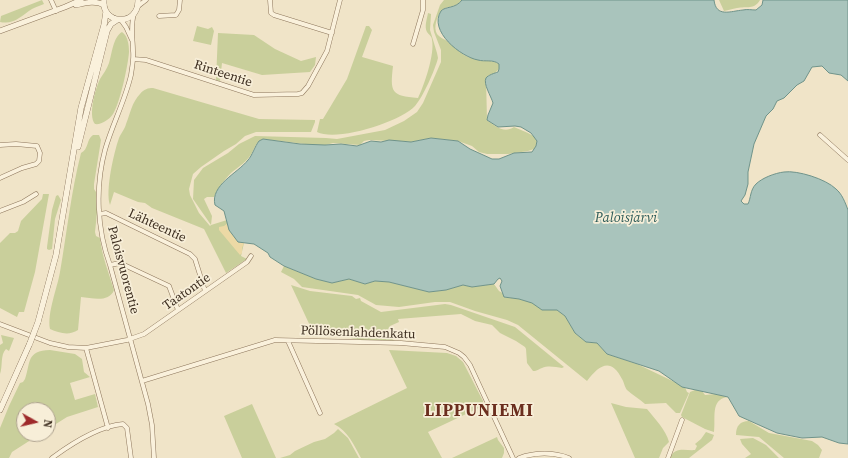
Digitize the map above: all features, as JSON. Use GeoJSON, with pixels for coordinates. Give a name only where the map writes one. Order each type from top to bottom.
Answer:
{"type":"FeatureCollection","features":[{"type":"Feature","properties":{"kind":"main road"},"geometry":{"type":"LineString","coordinates":[[71,170],[109,27],[119,20],[129,18],[134,14],[138,0]]}},
{"type":"Feature","properties":{"kind":"main road"},"geometry":{"type":"LineString","coordinates":[[0,410],[38,322],[56,255],[81,108],[104,25],[106,12],[104,2]]}},
{"type":"Feature","properties":{"kind":"main road"},"geometry":{"type":"LineString","coordinates":[[106,12],[111,17],[119,20]]}},
{"type":"Feature","properties":{"kind":"street"},"geometry":{"type":"LineString","coordinates":[[52,0],[56,11]]}},
{"type":"Feature","properties":{"kind":"street"},"geometry":{"type":"LineString","coordinates":[[0,31],[56,11],[81,0]]}},
{"type":"Feature","properties":{"kind":"street"},"geometry":{"type":"LineString","coordinates":[[137,7],[146,0]]}},
{"type":"Feature","properties":{"kind":"street"},"geometry":{"type":"LineString","coordinates":[[159,16],[176,15],[179,10],[180,0]]}},
{"type":"Feature","properties":{"kind":"street"},"geometry":{"type":"LineString","coordinates":[[270,0],[271,13],[274,15],[332,33]]}},
{"type":"Feature","properties":{"kind":"street","name":"Rinteentie"},"geometry":{"type":"LineString","coordinates":[[133,59],[146,60],[254,95],[298,94],[305,90],[327,51],[340,0]]}},
{"type":"Feature","properties":{"kind":"street"},"geometry":{"type":"LineString","coordinates":[[413,44],[423,10],[423,0]]}},
{"type":"Feature","properties":{"kind":"street"},"geometry":{"type":"LineString","coordinates":[[65,7],[92,2],[104,2]]}},
{"type":"Feature","properties":{"kind":"street","name":"Paloisvuorentie"},"geometry":{"type":"LineString","coordinates":[[134,14],[131,26],[133,59],[127,89],[105,151],[100,180],[100,214],[103,242],[151,415],[154,458]]}},
{"type":"Feature","properties":{"kind":"street","name":"Paloisvuorentie"},"geometry":{"type":"LineString","coordinates":[[119,20],[126,27],[132,40]]}},
{"type":"Feature","properties":{"kind":"street"},"geometry":{"type":"LineString","coordinates":[[820,135],[848,160]]}},
{"type":"Feature","properties":{"kind":"street"},"geometry":{"type":"LineString","coordinates":[[0,145],[16,144],[37,146],[40,153],[39,161],[36,164],[22,168],[0,178]]}},
{"type":"Feature","properties":{"kind":"street"},"geometry":{"type":"LineString","coordinates":[[0,211],[23,202],[36,194]]}},
{"type":"Feature","properties":{"kind":"street","name":"Lähteentie"},"geometry":{"type":"LineString","coordinates":[[100,214],[106,213],[190,254],[195,259],[205,291]]}},
{"type":"Feature","properties":{"kind":"street","name":"Taatontie"},"geometry":{"type":"LineString","coordinates":[[0,324],[50,343],[68,347],[86,348],[131,339],[144,334],[247,262],[251,256]]}},
{"type":"Feature","properties":{"kind":"street"},"geometry":{"type":"LineString","coordinates":[[110,265],[120,263],[170,286],[178,310]]}},
{"type":"Feature","properties":{"kind":"street","name":"Pöllösenlahdenkatu"},"geometry":{"type":"LineString","coordinates":[[142,381],[275,340],[401,343],[445,347],[464,357],[470,364],[513,458]]}},
{"type":"Feature","properties":{"kind":"street"},"geometry":{"type":"LineString","coordinates":[[288,340],[320,414]]}},
{"type":"Feature","properties":{"kind":"street"},"geometry":{"type":"LineString","coordinates":[[86,348],[108,428]]}},
{"type":"Feature","properties":{"kind":"street"},"geometry":{"type":"LineString","coordinates":[[668,458],[682,420]]}},
{"type":"Feature","properties":{"kind":"street"},"geometry":{"type":"LineString","coordinates":[[52,458],[77,440],[121,424],[125,425],[127,428],[131,458]]}},
{"type":"Feature","properties":{"kind":"street"},"geometry":{"type":"LineString","coordinates":[[520,458],[533,454],[551,453],[569,458]]}},
{"type":"Feature","properties":{"kind":"green space"},"geometry":{"type":"Polygon","coordinates":[[[42,0],[44,4],[33,8],[17,19],[5,23],[0,22],[1,16],[42,0]]]}},
{"type":"Feature","properties":{"kind":"green space"},"geometry":{"type":"Polygon","coordinates":[[[444,0],[462,0],[456,5],[445,8],[441,11],[436,22],[435,29],[437,34],[466,56],[499,64],[499,69],[494,74],[489,75],[486,78],[487,120],[500,128],[507,130],[514,127],[535,137],[537,141],[534,149],[508,154],[487,154],[479,152],[472,146],[458,141],[431,138],[411,142],[369,140],[364,141],[360,145],[333,143],[322,146],[263,139],[257,144],[248,159],[226,178],[214,197],[207,197],[204,199],[212,216],[211,225],[193,199],[194,180],[203,168],[228,153],[239,144],[255,136],[337,139],[385,130],[404,121],[417,112],[423,103],[441,62],[441,50],[433,25],[440,5],[444,0]]]}},
{"type":"Feature","properties":{"kind":"green space"},"geometry":{"type":"Polygon","coordinates":[[[719,0],[760,0],[758,3],[750,7],[724,11],[719,0]]]}},
{"type":"Feature","properties":{"kind":"green space"},"geometry":{"type":"Polygon","coordinates":[[[428,13],[431,14],[430,30],[438,58],[422,96],[415,106],[396,118],[368,129],[339,134],[317,132],[320,119],[323,119],[347,79],[366,26],[369,26],[372,30],[362,57],[393,66],[392,87],[394,91],[402,96],[418,98],[426,78],[433,46],[432,39],[426,28],[428,13]]]}},
{"type":"Feature","properties":{"kind":"green space"},"geometry":{"type":"Polygon","coordinates":[[[197,26],[208,29],[212,27],[214,31],[211,45],[193,41],[197,26]]]}},
{"type":"Feature","properties":{"kind":"green space"},"geometry":{"type":"Polygon","coordinates":[[[122,32],[127,38],[129,52],[121,93],[113,114],[102,123],[95,124],[92,109],[96,89],[108,65],[115,42],[119,34],[122,32]]]}},
{"type":"Feature","properties":{"kind":"green space"},"geometry":{"type":"Polygon","coordinates":[[[218,33],[254,35],[275,49],[301,61],[316,57],[315,65],[310,72],[262,75],[222,63],[220,81],[216,80],[218,33]]]}},
{"type":"Feature","properties":{"kind":"green space"},"geometry":{"type":"Polygon","coordinates":[[[153,88],[259,119],[315,120],[311,132],[256,132],[245,136],[193,174],[189,189],[190,195],[199,213],[210,226],[227,220],[230,232],[234,238],[239,242],[244,243],[241,256],[247,259],[226,273],[204,229],[152,208],[145,203],[138,202],[114,192],[110,205],[109,181],[117,144],[137,97],[146,89],[153,88]]]}},
{"type":"Feature","properties":{"kind":"green space"},"geometry":{"type":"Polygon","coordinates":[[[93,135],[99,135],[101,140],[94,184],[97,213],[95,232],[96,236],[100,238],[104,258],[114,290],[108,297],[100,299],[81,297],[78,330],[71,333],[57,332],[50,329],[50,316],[60,272],[72,197],[81,153],[84,151],[89,139],[93,135]]]}},
{"type":"Feature","properties":{"kind":"green space"},"geometry":{"type":"Polygon","coordinates":[[[43,194],[49,194],[35,272],[24,312],[19,312],[17,317],[0,308],[0,243],[10,233],[15,233],[18,231],[21,221],[42,199],[43,194]]]}},
{"type":"Feature","properties":{"kind":"green space"},"geometry":{"type":"Polygon","coordinates":[[[58,195],[61,200],[55,219],[52,249],[49,250],[47,247],[52,210],[56,196],[58,195]]]}},
{"type":"Feature","properties":{"kind":"green space"},"geometry":{"type":"Polygon","coordinates":[[[284,266],[316,279],[332,283],[349,279],[365,284],[375,281],[389,282],[429,292],[446,290],[463,285],[472,287],[494,284],[499,291],[504,294],[504,297],[533,303],[542,310],[557,310],[565,316],[575,333],[586,342],[597,343],[607,354],[637,364],[685,387],[689,393],[680,413],[676,413],[666,403],[645,404],[627,390],[618,372],[614,368],[605,366],[600,368],[591,375],[587,381],[518,325],[507,320],[450,302],[435,302],[399,307],[376,305],[358,295],[302,287],[294,279],[281,272],[284,266]]]}},
{"type":"Feature","properties":{"kind":"green space"},"geometry":{"type":"Polygon","coordinates":[[[291,285],[310,291],[352,296],[356,299],[360,298],[361,301],[381,312],[445,304],[451,305],[515,327],[564,367],[552,366],[533,371],[527,363],[525,347],[500,333],[492,325],[475,321],[461,314],[398,319],[399,322],[390,326],[387,332],[389,337],[395,341],[362,340],[316,332],[322,327],[314,331],[312,330],[291,285]]]}},
{"type":"Feature","properties":{"kind":"green space"},"geometry":{"type":"Polygon","coordinates":[[[1,335],[14,338],[9,351],[6,349],[4,351],[0,374],[0,345],[3,343],[1,335]]]}},
{"type":"Feature","properties":{"kind":"green space"},"geometry":{"type":"Polygon","coordinates":[[[50,350],[75,354],[82,359],[84,372],[90,377],[70,383],[75,400],[95,394],[98,407],[67,417],[56,424],[56,402],[16,402],[16,442],[28,442],[12,452],[9,458],[0,458],[0,428],[20,383],[25,379],[31,358],[33,355],[42,351],[50,350]]]}},
{"type":"Feature","properties":{"kind":"green space"},"geometry":{"type":"Polygon","coordinates":[[[389,350],[447,353],[456,356],[463,362],[483,401],[483,406],[428,432],[442,458],[361,458],[347,434],[334,424],[407,388],[389,350]]]}},
{"type":"Feature","properties":{"kind":"green space"},"geometry":{"type":"Polygon","coordinates":[[[695,390],[702,391],[705,395],[716,394],[727,397],[718,402],[716,406],[714,432],[705,429],[682,417],[681,415],[690,392],[695,390]]]}},
{"type":"Feature","properties":{"kind":"green space"},"geometry":{"type":"Polygon","coordinates":[[[611,403],[626,407],[647,409],[663,429],[669,442],[663,448],[659,458],[635,458],[611,403]]]}},
{"type":"Feature","properties":{"kind":"green space"},"geometry":{"type":"Polygon","coordinates":[[[252,404],[276,458],[242,458],[224,416],[252,404]]]}},
{"type":"Feature","properties":{"kind":"green space"},"geometry":{"type":"Polygon","coordinates":[[[749,421],[769,433],[812,441],[822,450],[819,458],[784,458],[759,437],[736,435],[739,425],[743,422],[749,421]]]}},
{"type":"Feature","properties":{"kind":"green space"},"geometry":{"type":"Polygon","coordinates":[[[338,429],[348,438],[359,458],[280,458],[290,455],[314,442],[325,439],[338,429]]]}},
{"type":"Feature","properties":{"kind":"green space"},"geometry":{"type":"Polygon","coordinates":[[[706,432],[714,435],[712,440],[689,458],[670,458],[672,454],[678,450],[695,450],[697,446],[695,444],[706,432]]]}},
{"type":"Feature","properties":{"kind":"green space"},"geometry":{"type":"Polygon","coordinates":[[[497,437],[504,448],[502,458],[452,458],[497,437]]]}},
{"type":"Feature","properties":{"kind":"green space"},"geometry":{"type":"Polygon","coordinates":[[[753,438],[766,445],[779,458],[745,458],[751,454],[742,444],[740,439],[753,438]]]}},
{"type":"Feature","properties":{"kind":"sand"},"geometry":{"type":"Polygon","coordinates":[[[228,223],[229,230],[238,242],[244,243],[242,253],[240,255],[219,230],[219,227],[228,223]]]}},
{"type":"Feature","properties":{"kind":"water","name":"Paloisjärvi"},"geometry":{"type":"Polygon","coordinates":[[[462,0],[714,0],[715,6],[718,9],[729,12],[756,10],[762,5],[763,0],[848,0],[848,81],[841,75],[829,73],[822,66],[812,67],[804,81],[797,85],[784,98],[777,101],[773,109],[766,116],[754,144],[748,172],[748,184],[745,195],[741,201],[744,204],[748,204],[756,184],[769,176],[784,172],[796,172],[819,179],[831,185],[842,196],[848,210],[848,444],[839,443],[822,437],[802,438],[777,433],[739,416],[728,397],[682,387],[659,371],[607,354],[597,343],[586,342],[575,333],[565,316],[557,310],[542,310],[532,303],[504,297],[500,286],[502,281],[500,278],[494,284],[472,287],[463,285],[446,290],[429,292],[389,282],[375,281],[365,284],[349,279],[332,283],[316,279],[284,266],[254,244],[238,242],[229,230],[224,211],[215,205],[215,198],[221,185],[244,165],[259,141],[263,139],[300,144],[341,144],[357,146],[371,141],[381,142],[389,140],[411,142],[431,138],[458,141],[470,149],[492,159],[499,159],[514,153],[532,152],[537,141],[531,133],[521,127],[498,127],[487,120],[493,103],[485,81],[488,76],[498,72],[499,64],[497,62],[478,60],[463,54],[448,42],[439,27],[438,19],[441,11],[445,8],[457,5],[462,0]]]}},
{"type":"Feature","properties":{"kind":"district","name":"LIPPUNIEMI"},"geometry":{"type":"Point","coordinates":[479,412]}}]}
